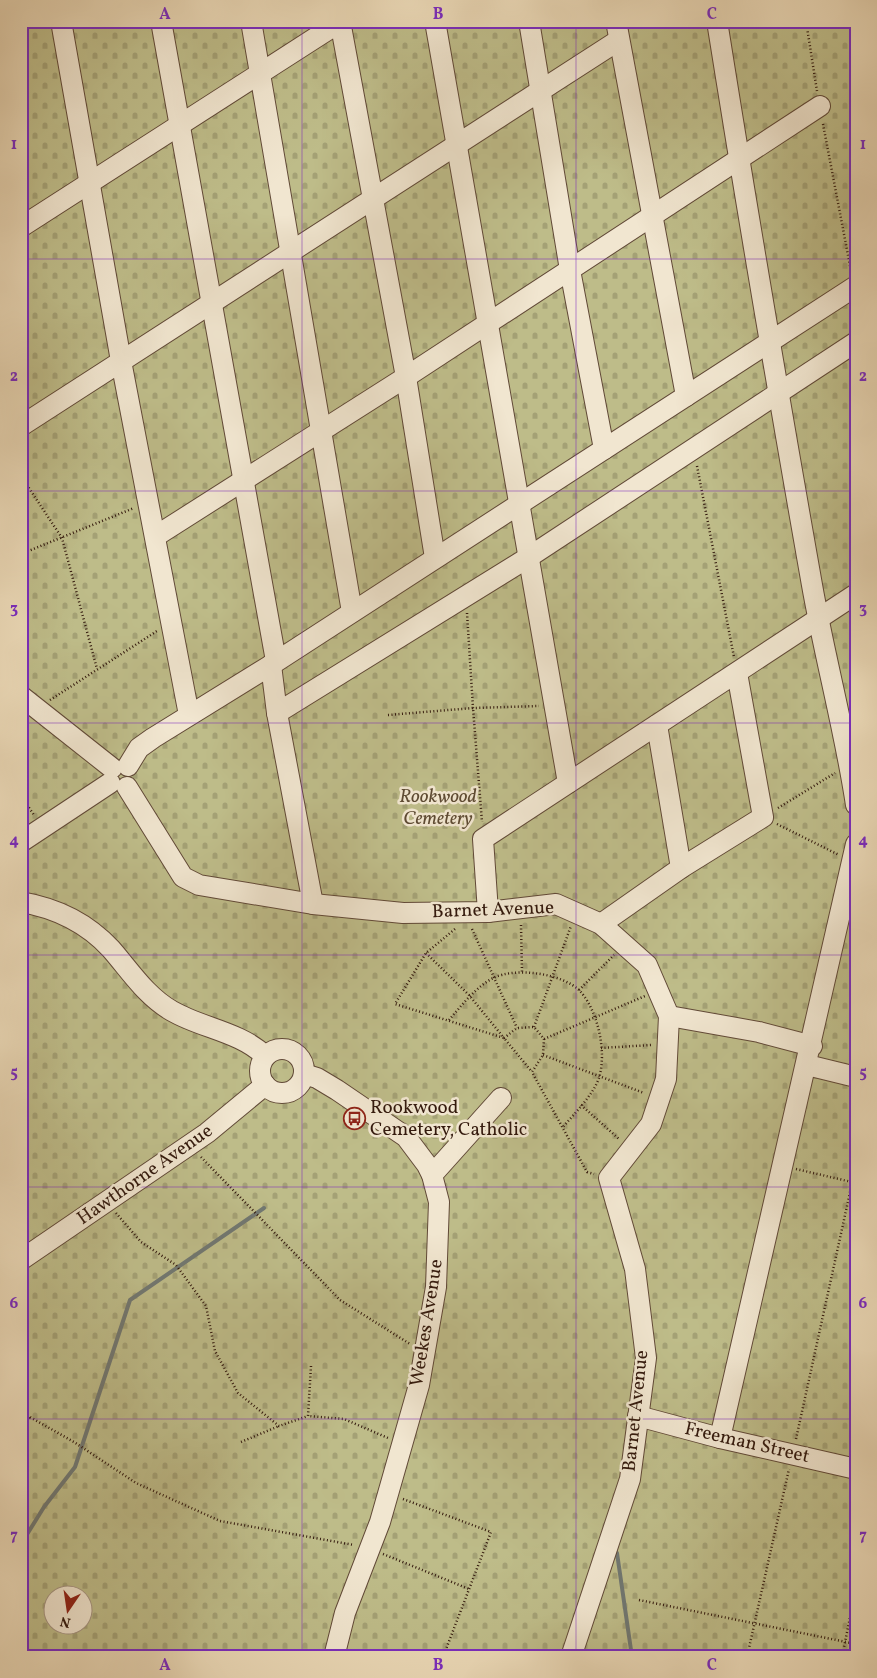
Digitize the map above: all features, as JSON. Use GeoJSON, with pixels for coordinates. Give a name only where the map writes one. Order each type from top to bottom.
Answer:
{"type":"FeatureCollection","features":[{"type":"Feature","properties":{"kind":"street"},"geometry":{"type":"LineString","coordinates":[[61,21],[147,502],[156,536],[170,622],[189,715]]}},
{"type":"Feature","properties":{"kind":"street"},"geometry":{"type":"LineString","coordinates":[[161,21],[213,302],[273,663],[278,713],[314,904]]}},
{"type":"Feature","properties":{"kind":"street"},"geometry":{"type":"LineString","coordinates":[[251,21],[352,612]]}},
{"type":"Feature","properties":{"kind":"street"},"geometry":{"type":"LineString","coordinates":[[435,21],[568,783]]}},
{"type":"Feature","properties":{"kind":"street"},"geometry":{"type":"LineString","coordinates":[[530,21],[570,270],[604,449]]}},
{"type":"Feature","properties":{"kind":"street"},"geometry":{"type":"LineString","coordinates":[[717,21],[769,342],[818,620],[850,764],[856,805]]}},
{"type":"Feature","properties":{"kind":"street"},"geometry":{"type":"LineString","coordinates":[[21,227],[340,22],[406,377],[435,558]]}},
{"type":"Feature","properties":{"kind":"street"},"geometry":{"type":"LineString","coordinates":[[21,426],[290,250],[540,91],[618,31],[686,396]]}},
{"type":"Feature","properties":{"kind":"street"},"geometry":{"type":"LineString","coordinates":[[156,536],[406,377],[820,106]]}},
{"type":"Feature","properties":{"kind":"street"},"geometry":{"type":"LineString","coordinates":[[21,842],[119,776],[139,748],[855,287]]}},
{"type":"Feature","properties":{"kind":"street"},"geometry":{"type":"LineString","coordinates":[[278,713],[529,557],[856,342]]}},
{"type":"Feature","properties":{"kind":"street"},"geometry":{"type":"LineString","coordinates":[[488,912],[483,838],[856,594]]}},
{"type":"Feature","properties":{"kind":"street"},"geometry":{"type":"LineString","coordinates":[[601,924],[681,868],[763,817],[737,673]]}},
{"type":"Feature","properties":{"kind":"street","name":"Barnet Avenue"},"geometry":{"type":"LineString","coordinates":[[29,702],[119,776],[183,877],[199,886],[314,904],[403,913],[488,912],[556,904],[601,924],[647,965],[669,1016],[666,1079],[651,1124],[609,1178],[635,1268],[646,1358],[630,1479],[571,1657]]}},
{"type":"Feature","properties":{"kind":"street"},"geometry":{"type":"LineString","coordinates":[[658,725],[681,868]]}},
{"type":"Feature","properties":{"kind":"street"},"geometry":{"type":"LineString","coordinates":[[720,1438],[854,854]]}},
{"type":"Feature","properties":{"kind":"street"},"geometry":{"type":"LineString","coordinates":[[21,902],[52,910],[78,922],[106,944],[139,984],[162,1005],[188,1019],[245,1042],[265,1056]]}},
{"type":"Feature","properties":{"kind":"street"},"geometry":{"type":"LineString","coordinates":[[669,1016],[759,1032],[856,1077]]}},
{"type":"Feature","properties":{"kind":"street"},"geometry":{"type":"LineString","coordinates":[[280,1048],[291,1051],[302,1062],[304,1074],[299,1084],[285,1093],[274,1092],[264,1085],[259,1070],[265,1056],[280,1048]]}},
{"type":"Feature","properties":{"kind":"street","name":"Weekes Avenue"},"geometry":{"type":"LineString","coordinates":[[304,1074],[317,1078],[337,1090],[399,1132],[419,1153],[432,1175],[439,1202],[439,1248],[426,1354],[388,1493],[370,1548],[345,1613],[334,1657]]}},
{"type":"Feature","properties":{"kind":"street","name":"Hawthorne Avenue"},"geometry":{"type":"LineString","coordinates":[[21,1260],[190,1145],[264,1085]]}},
{"type":"Feature","properties":{"kind":"street"},"geometry":{"type":"LineString","coordinates":[[432,1175],[501,1098]]}},
{"type":"Feature","properties":{"kind":"street","name":"Freeman Street"},"geometry":{"type":"LineString","coordinates":[[638,1416],[720,1438],[793,1453],[856,1469]]}},
{"type":"Feature","properties":{"kind":"path"},"geometry":{"type":"LineString","coordinates":[[21,26],[36,21]]}},
{"type":"Feature","properties":{"kind":"path"},"geometry":{"type":"LineString","coordinates":[[806,21],[820,106],[855,287]]}},
{"type":"Feature","properties":{"kind":"path"},"geometry":{"type":"LineString","coordinates":[[693,450],[737,673]]}},
{"type":"Feature","properties":{"kind":"path"},"geometry":{"type":"LineString","coordinates":[[21,476],[62,538],[97,669]]}},
{"type":"Feature","properties":{"kind":"path"},"geometry":{"type":"LineString","coordinates":[[21,554],[147,502]]}},
{"type":"Feature","properties":{"kind":"path"},"geometry":{"type":"LineString","coordinates":[[466,596],[483,838]]}},
{"type":"Feature","properties":{"kind":"path"},"geometry":{"type":"LineString","coordinates":[[29,702],[97,669],[170,622]]}},
{"type":"Feature","properties":{"kind":"path"},"geometry":{"type":"LineString","coordinates":[[388,715],[473,708],[555,705]]}},
{"type":"Feature","properties":{"kind":"path"},"geometry":{"type":"LineString","coordinates":[[763,817],[850,764]]}},
{"type":"Feature","properties":{"kind":"path"},"geometry":{"type":"LineString","coordinates":[[21,796],[43,828]]}},
{"type":"Feature","properties":{"kind":"path"},"geometry":{"type":"LineString","coordinates":[[763,817],[854,854]]}},
{"type":"Feature","properties":{"kind":"path"},"geometry":{"type":"LineString","coordinates":[[520,908],[522,972]]}},
{"type":"Feature","properties":{"kind":"path"},"geometry":{"type":"LineString","coordinates":[[488,912],[468,921],[517,1028]]}},
{"type":"Feature","properties":{"kind":"path"},"geometry":{"type":"LineString","coordinates":[[534,1028],[576,913]]}},
{"type":"Feature","properties":{"kind":"path"},"geometry":{"type":"LineString","coordinates":[[462,923],[426,954],[395,1004],[504,1038]]}},
{"type":"Feature","properties":{"kind":"path"},"geometry":{"type":"LineString","coordinates":[[579,990],[624,945]]}},
{"type":"Feature","properties":{"kind":"path"},"geometry":{"type":"LineString","coordinates":[[426,954],[469,996],[532,1072],[587,1172],[609,1178]]}},
{"type":"Feature","properties":{"kind":"path"},"geometry":{"type":"LineString","coordinates":[[449,1020],[469,996],[494,978],[522,972],[552,976],[579,990],[596,1016],[601,1048],[598,1078],[581,1105],[563,1127]]}},
{"type":"Feature","properties":{"kind":"path"},"geometry":{"type":"LineString","coordinates":[[544,1040],[658,990]]}},
{"type":"Feature","properties":{"kind":"path"},"geometry":{"type":"LineString","coordinates":[[504,1038],[517,1028],[534,1028]]}},
{"type":"Feature","properties":{"kind":"path"},"geometry":{"type":"LineString","coordinates":[[532,1072],[542,1056],[544,1040],[534,1028]]}},
{"type":"Feature","properties":{"kind":"path"},"geometry":{"type":"LineString","coordinates":[[601,1048],[667,1044]]}},
{"type":"Feature","properties":{"kind":"path"},"geometry":{"type":"LineString","coordinates":[[542,1056],[660,1099]]}},
{"type":"Feature","properties":{"kind":"path"},"geometry":{"type":"LineString","coordinates":[[581,1105],[632,1150]]}},
{"type":"Feature","properties":{"kind":"path"},"geometry":{"type":"LineString","coordinates":[[190,1145],[340,1300],[426,1354]]}},
{"type":"Feature","properties":{"kind":"path"},"geometry":{"type":"LineString","coordinates":[[747,1657],[854,1183],[856,1165]]}},
{"type":"Feature","properties":{"kind":"path"},"geometry":{"type":"LineString","coordinates":[[783,1166],[854,1183]]}},
{"type":"Feature","properties":{"kind":"path"},"geometry":{"type":"LineString","coordinates":[[107,1202],[141,1242],[170,1261],[182,1273],[206,1306],[215,1351],[238,1393],[279,1426]]}},
{"type":"Feature","properties":{"kind":"path"},"geometry":{"type":"LineString","coordinates":[[308,1416],[311,1366]]}},
{"type":"Feature","properties":{"kind":"path"},"geometry":{"type":"LineString","coordinates":[[21,1412],[74,1442],[136,1483],[220,1521],[370,1548],[469,1589]]}},
{"type":"Feature","properties":{"kind":"path"},"geometry":{"type":"LineString","coordinates":[[241,1442],[308,1416],[344,1420],[402,1444]]}},
{"type":"Feature","properties":{"kind":"path"},"geometry":{"type":"LineString","coordinates":[[21,1425],[30,1417]]}},
{"type":"Feature","properties":{"kind":"path"},"geometry":{"type":"LineString","coordinates":[[388,1493],[491,1532],[443,1657]]}},
{"type":"Feature","properties":{"kind":"path"},"geometry":{"type":"LineString","coordinates":[[842,1657],[856,1588]]}},
{"type":"Feature","properties":{"kind":"path"},"geometry":{"type":"LineString","coordinates":[[639,1600],[856,1644]]}},
{"type":"Feature","properties":{"kind":"green space","name":"Rookwood Cemetery"},"geometry":{"type":"Polygon","coordinates":[[[21,21],[856,21],[856,1657],[21,1657],[21,21]]]}},
{"type":"Feature","properties":{"kind":"waterway"},"geometry":{"type":"LineString","coordinates":[[21,1544],[44,1507],[75,1467],[130,1300],[264,1208]]}},
{"type":"Feature","properties":{"kind":"waterway"},"geometry":{"type":"LineString","coordinates":[[617,1553],[632,1657]]}},
{"type":"Feature","properties":{"kind":"place","name":"Rookwood Cemetery, Catholic"},"geometry":{"type":"Point","coordinates":[354,1119]}}]}
